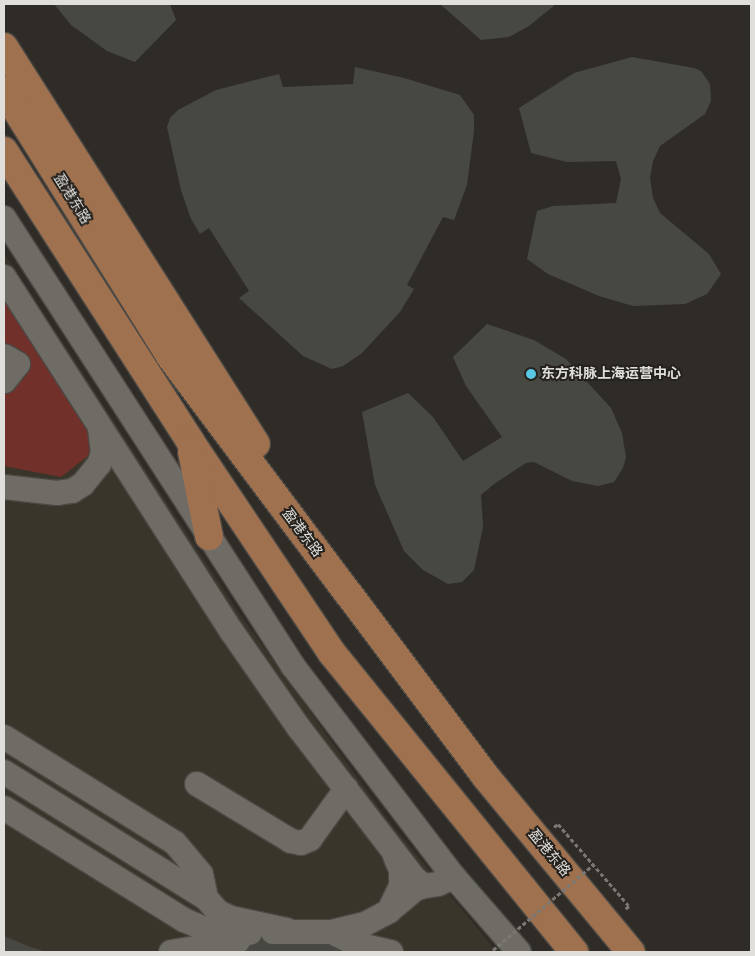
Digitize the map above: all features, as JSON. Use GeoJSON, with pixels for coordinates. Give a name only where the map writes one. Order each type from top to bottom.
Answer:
{"type":"FeatureCollection","features":[{"type":"Feature","properties":{"kind":"main road"},"geometry":{"type":"LineString","coordinates":[[4,47],[192,340],[351,599]]}},
{"type":"Feature","properties":{"kind":"main road","name":"盈港东路"},"geometry":{"type":"LineString","coordinates":[[4,90],[170,356],[486,777],[631,952]]}},
{"type":"Feature","properties":{"kind":"main road"},"geometry":{"type":"LineString","coordinates":[[4,151],[190,441],[332,654],[574,952]]}},
{"type":"Feature","properties":{"kind":"main road"},"geometry":{"type":"LineString","coordinates":[[190,441],[208,536]]}},
{"type":"Feature","properties":{"kind":"street"},"geometry":{"type":"LineString","coordinates":[[4,218],[293,666],[454,877],[519,952]]}},
{"type":"Feature","properties":{"kind":"street"},"geometry":{"type":"LineString","coordinates":[[4,277],[232,632],[395,854],[424,886]]}},
{"type":"Feature","properties":{"kind":"street"},"geometry":{"type":"LineString","coordinates":[[4,356],[18,364],[4,381]]}},
{"type":"Feature","properties":{"kind":"street"},"geometry":{"type":"LineString","coordinates":[[4,487],[58,493],[78,488],[99,464],[103,453],[99,426]]}},
{"type":"Feature","properties":{"kind":"street"},"geometry":{"type":"LineString","coordinates":[[4,737],[175,843],[201,874],[206,898]]}},
{"type":"Feature","properties":{"kind":"street"},"geometry":{"type":"LineString","coordinates":[[4,772],[206,898],[218,912],[231,918],[288,930],[332,932],[365,924],[389,911],[415,889],[438,884],[454,877]]}},
{"type":"Feature","properties":{"kind":"street"},"geometry":{"type":"LineString","coordinates":[[197,784],[291,841],[301,843],[310,839],[346,789]]}},
{"type":"Feature","properties":{"kind":"street"},"geometry":{"type":"LineString","coordinates":[[4,808],[184,920],[205,929],[256,934],[288,930]]}},
{"type":"Feature","properties":{"kind":"street"},"geometry":{"type":"LineString","coordinates":[[389,911],[401,886],[401,870],[395,854]]}},
{"type":"Feature","properties":{"kind":"street"},"geometry":{"type":"LineString","coordinates":[[332,932],[356,944],[391,952]]}},
{"type":"Feature","properties":{"kind":"street"},"geometry":{"type":"LineString","coordinates":[[171,952],[234,942],[256,934]]}},
{"type":"Feature","properties":{"kind":"path"},"geometry":{"type":"LineString","coordinates":[[558,824],[629,906]]}},
{"type":"Feature","properties":{"kind":"path"},"geometry":{"type":"LineString","coordinates":[[493,950],[593,865]]}},
{"type":"Feature","properties":{"kind":"shaded area"},"geometry":{"type":"Polygon","coordinates":[[[4,253],[239,613],[388,820],[497,952],[4,952],[4,253]]]}},
{"type":"Feature","properties":{"kind":"shaded area"},"geometry":{"type":"Polygon","coordinates":[[[4,297],[88,427],[93,444],[88,456],[61,477],[4,466],[4,297]]]}},
{"type":"Feature","properties":{"kind":"building"},"geometry":{"type":"Polygon","coordinates":[[[54,4],[170,4],[176,20],[135,62],[107,51],[71,25],[54,4]]]}},
{"type":"Feature","properties":{"kind":"building"},"geometry":{"type":"Polygon","coordinates":[[[440,4],[556,4],[529,26],[509,37],[481,40],[440,4]]]}},
{"type":"Feature","properties":{"kind":"building"},"geometry":{"type":"Polygon","coordinates":[[[632,57],[694,68],[701,71],[710,84],[711,101],[705,114],[660,146],[653,161],[650,178],[653,198],[660,213],[709,254],[721,274],[707,294],[685,304],[633,306],[599,296],[548,274],[527,259],[537,211],[553,206],[616,203],[621,179],[616,161],[567,162],[531,153],[519,108],[574,73],[632,57]]]}},
{"type":"Feature","properties":{"kind":"building"},"geometry":{"type":"Polygon","coordinates":[[[355,67],[404,78],[460,95],[474,115],[474,131],[467,185],[454,220],[443,217],[407,285],[414,289],[400,312],[362,353],[343,366],[332,369],[303,356],[239,298],[249,291],[209,228],[200,234],[191,219],[181,190],[167,127],[170,118],[178,110],[216,90],[279,74],[283,87],[353,84],[355,67]]]}},
{"type":"Feature","properties":{"kind":"building"},"geometry":{"type":"Polygon","coordinates":[[[487,324],[534,340],[566,359],[611,408],[622,433],[626,457],[623,468],[614,482],[598,486],[572,481],[534,462],[526,463],[494,484],[481,495],[483,527],[474,570],[462,582],[448,584],[423,570],[404,551],[375,485],[362,412],[408,393],[433,417],[463,461],[502,437],[466,386],[453,357],[487,324]]]}},
{"type":"Feature","properties":{"kind":"building"},"geometry":{"type":"Polygon","coordinates":[[[4,936],[28,946],[46,952],[4,952],[4,936]]]}},
{"type":"Feature","properties":{"kind":"building"},"geometry":{"type":"Polygon","coordinates":[[[270,939],[328,943],[373,952],[157,952],[270,939]]]}},
{"type":"Feature","properties":{"kind":"place","name":"东方科脉上海运营中心"},"geometry":{"type":"Point","coordinates":[531,374]}}]}
